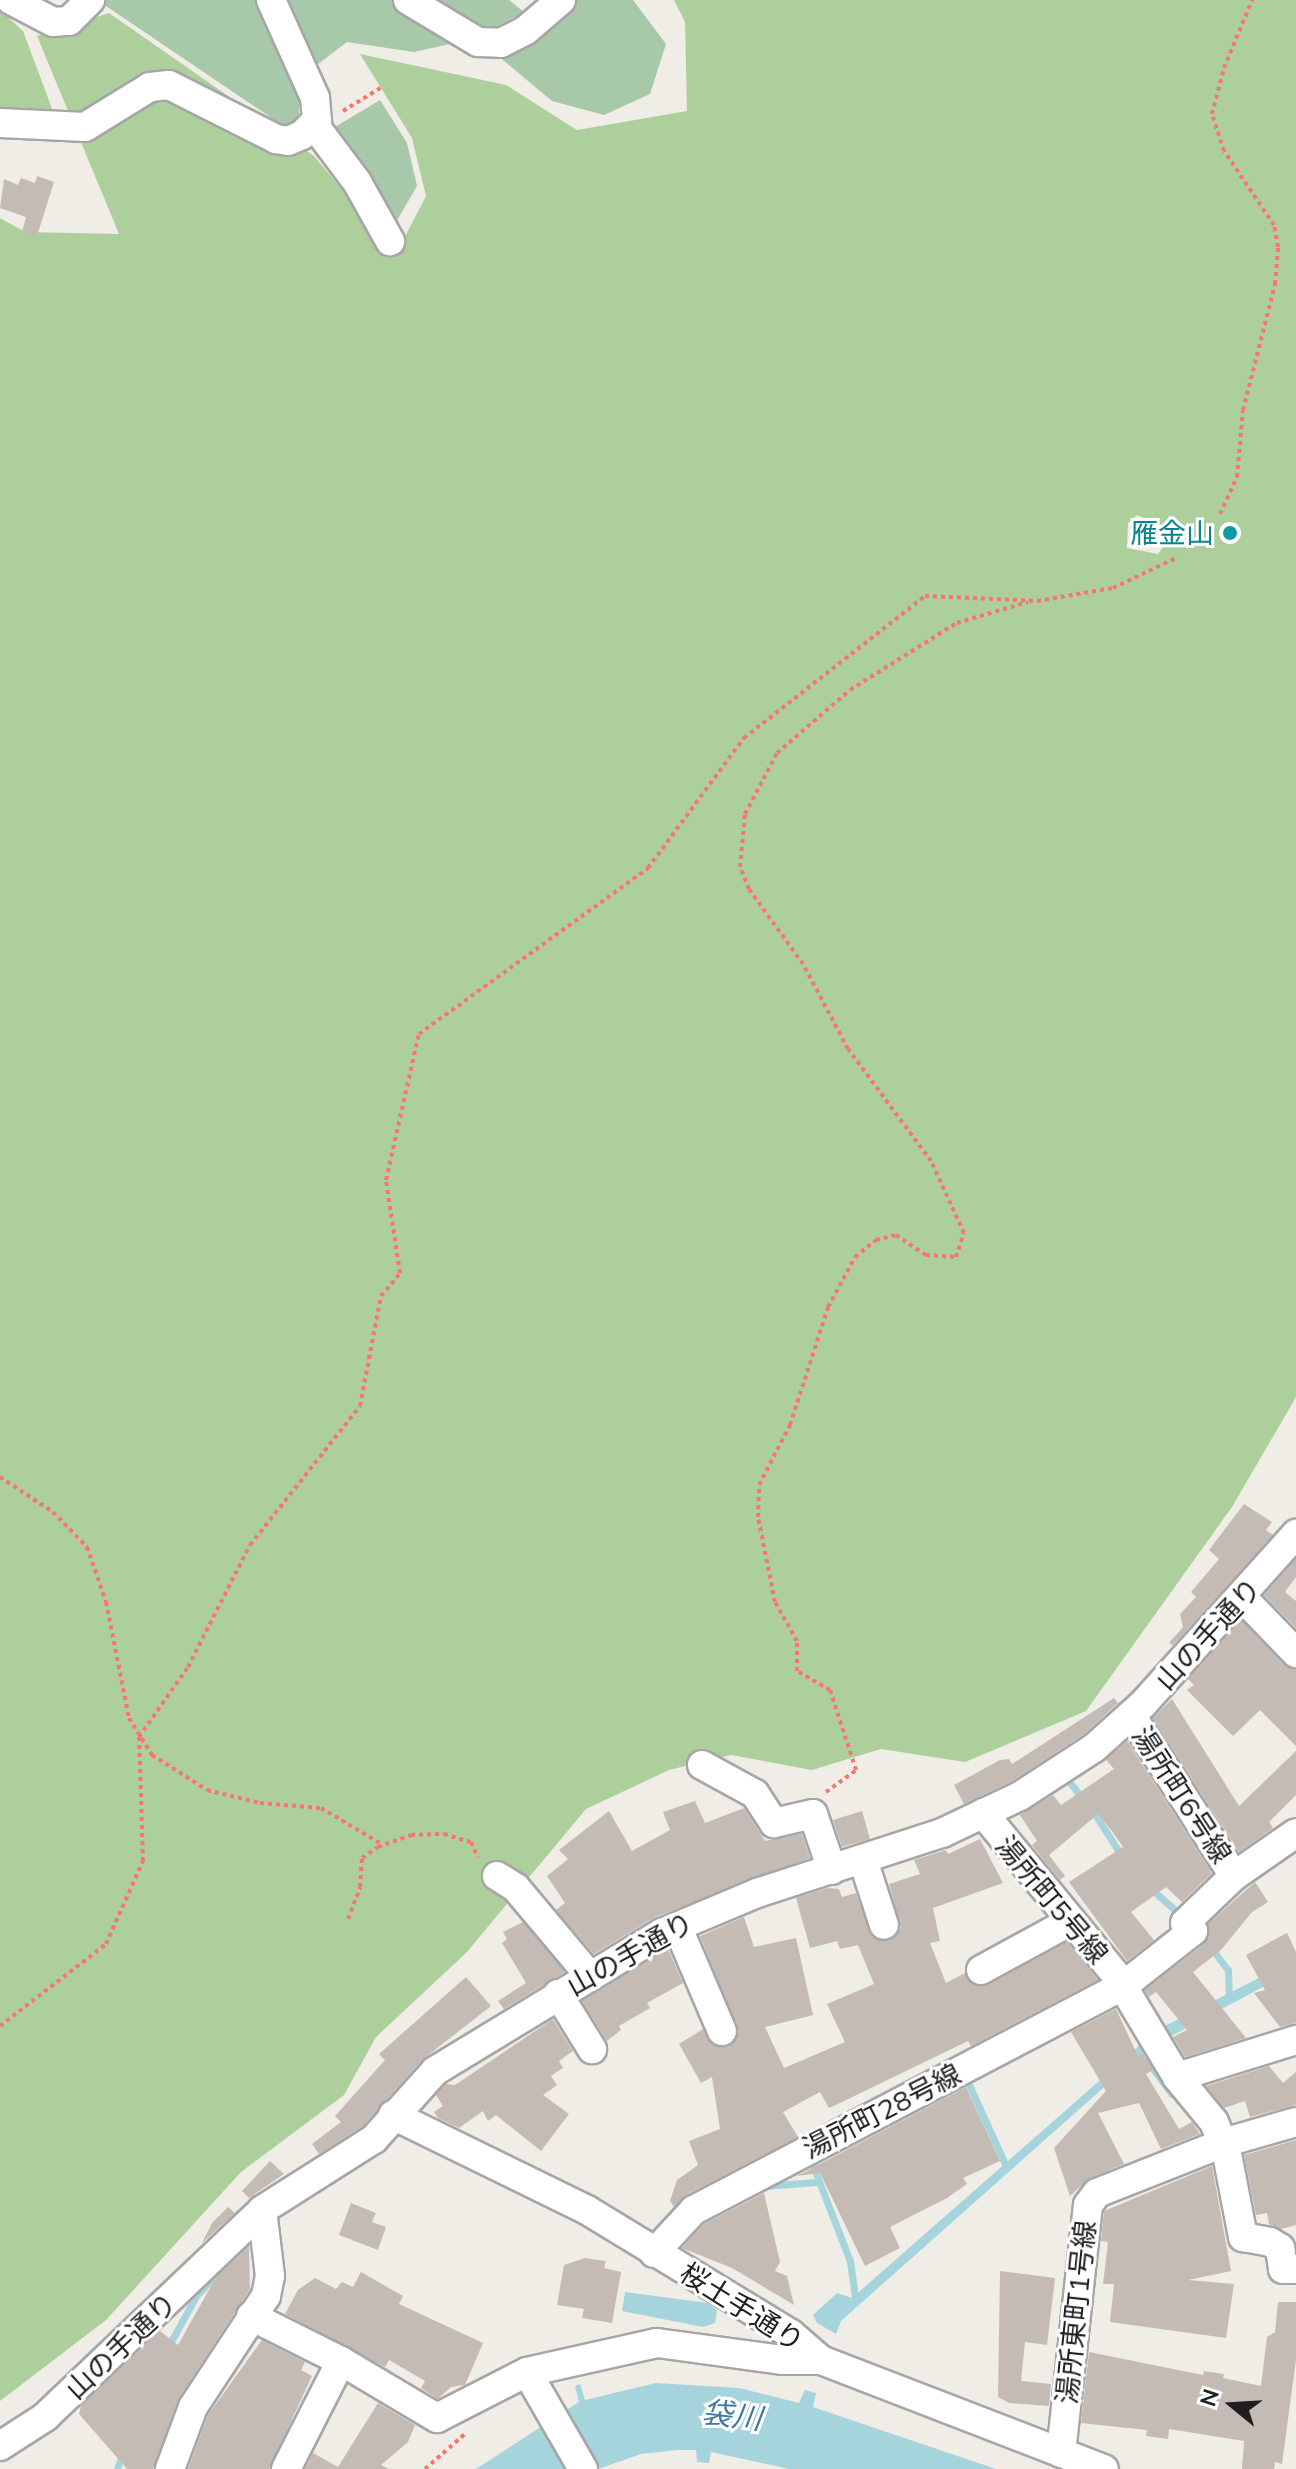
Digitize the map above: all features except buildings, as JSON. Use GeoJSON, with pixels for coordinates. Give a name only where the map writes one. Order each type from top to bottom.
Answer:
{"type":"FeatureCollection","features":[{"type":"Feature","properties":{"kind":"street"},"geometry":{"type":"LineString","coordinates":[[11,0],[53,22],[69,21],[90,0]]}},
{"type":"Feature","properties":{"kind":"street"},"geometry":{"type":"LineString","coordinates":[[271,0],[315,98],[317,122],[390,241]]}},
{"type":"Feature","properties":{"kind":"street"},"geometry":{"type":"LineString","coordinates":[[408,0],[478,42],[501,43],[526,30],[561,0]]}},
{"type":"Feature","properties":{"kind":"street"},"geometry":{"type":"LineString","coordinates":[[0,123],[85,127],[150,87],[169,85],[276,139],[288,141],[302,135],[317,122]]}},
{"type":"Feature","properties":{"kind":"street","name":"山の手通り"},"geometry":{"type":"LineString","coordinates":[[0,2446],[80,2385],[262,2210],[374,2139],[435,2071],[589,1975],[713,1909],[863,1860],[983,1813],[1094,1748],[1131,1715],[1242,1597],[1296,1534]]}},
{"type":"Feature","properties":{"kind":"street"},"geometry":{"type":"LineString","coordinates":[[1242,1597],[1296,1653]]}},
{"type":"Feature","properties":{"kind":"street","name":"湯所町6号線"},"geometry":{"type":"LineString","coordinates":[[1131,1715],[1234,1876]]}},
{"type":"Feature","properties":{"kind":"street"},"geometry":{"type":"LineString","coordinates":[[702,1765],[755,1794],[774,1823],[813,1814],[832,1870]]}},
{"type":"Feature","properties":{"kind":"street","name":"湯所町5号線"},"geometry":{"type":"LineString","coordinates":[[983,1813],[1123,1986],[1177,2077],[1214,2122],[1223,2143],[1243,2237],[1270,2242],[1280,2248],[1283,2269],[1296,2269]]}},
{"type":"Feature","properties":{"kind":"street"},"geometry":{"type":"LineString","coordinates":[[1234,1876],[1296,1833]]}},
{"type":"Feature","properties":{"kind":"street"},"geometry":{"type":"LineString","coordinates":[[863,1860],[884,1925]]}},
{"type":"Feature","properties":{"kind":"street"},"geometry":{"type":"LineString","coordinates":[[497,1876],[516,1888],[589,1975]]}},
{"type":"Feature","properties":{"kind":"street","name":"湯所町28号線"},"geometry":{"type":"LineString","coordinates":[[654,2253],[694,2210],[1123,1986],[1193,1931],[1185,1923],[1234,1876]]}},
{"type":"Feature","properties":{"kind":"street"},"geometry":{"type":"LineString","coordinates":[[981,1970],[1071,1921]]}},
{"type":"Feature","properties":{"kind":"street"},"geometry":{"type":"LineString","coordinates":[[678,1928],[722,2031]]}},
{"type":"Feature","properties":{"kind":"street"},"geometry":{"type":"LineString","coordinates":[[558,1994],[592,2049]]}},
{"type":"Feature","properties":{"kind":"street"},"geometry":{"type":"LineString","coordinates":[[1177,2077],[1296,2040]]}},
{"type":"Feature","properties":{"kind":"street","name":"桜土手通り"},"geometry":{"type":"LineString","coordinates":[[393,2115],[587,2210],[791,2334],[821,2360],[1104,2469]]}},
{"type":"Feature","properties":{"kind":"street","name":"湯所東町1号線"},"geometry":{"type":"LineString","coordinates":[[1061,2453],[1088,2205],[1097,2193],[1223,2143],[1296,2122]]}},
{"type":"Feature","properties":{"kind":"street"},"geometry":{"type":"LineString","coordinates":[[170,2469],[193,2407],[266,2296],[270,2276],[262,2210]]}},
{"type":"Feature","properties":{"kind":"street"},"geometry":{"type":"LineString","coordinates":[[251,2316],[341,2361],[437,2418],[527,2372],[657,2343],[782,2360],[821,2360]]}},
{"type":"Feature","properties":{"kind":"street"},"geometry":{"type":"LineString","coordinates":[[286,2469],[341,2361]]}},
{"type":"Feature","properties":{"kind":"street"},"geometry":{"type":"LineString","coordinates":[[527,2372],[583,2469]]}},
{"type":"Feature","properties":{"kind":"path"},"geometry":{"type":"LineString","coordinates":[[1220,514],[1237,477],[1243,410],[1275,284],[1278,247],[1274,225],[1224,151],[1212,114],[1224,68],[1252,0]]}},
{"type":"Feature","properties":{"kind":"path"},"geometry":{"type":"LineString","coordinates":[[317,122],[382,87]]}},
{"type":"Feature","properties":{"kind":"path"},"geometry":{"type":"LineString","coordinates":[[813,1814],[810,1803],[856,1770],[830,1690],[797,1671],[797,1641],[775,1602],[758,1517],[759,1485],[790,1425],[828,1307],[855,1257],[876,1240],[896,1235],[926,1255],[956,1257],[964,1233],[931,1161],[848,1049],[803,964],[749,889],[740,867],[745,814],[777,753],[850,690],[957,623],[1038,601],[1113,588],[1178,557]]}},
{"type":"Feature","properties":{"kind":"path"},"geometry":{"type":"LineString","coordinates":[[139,1737],[188,1667],[250,1545],[360,1406],[381,1296],[400,1273],[386,1180],[419,1034],[648,868],[744,738],[925,596],[1038,601]]}},
{"type":"Feature","properties":{"kind":"path"},"geometry":{"type":"LineString","coordinates":[[0,1477],[53,1512],[87,1547],[106,1602],[125,1702],[139,1737],[143,1861],[106,1944],[0,2026]]}},
{"type":"Feature","properties":{"kind":"path"},"geometry":{"type":"LineString","coordinates":[[139,1737],[169,1770],[207,1790],[260,1803],[321,1808],[383,1845]]}},
{"type":"Feature","properties":{"kind":"path"},"geometry":{"type":"LineString","coordinates":[[348,1919],[360,1887],[362,1858],[383,1845],[425,1833],[458,1838],[471,1842],[474,1854],[497,1876]]}},
{"type":"Feature","properties":{"kind":"green space"},"geometry":{"type":"Polygon","coordinates":[[[106,0],[259,0],[299,93],[299,126],[285,127],[103,4],[106,0]]]}},
{"type":"Feature","properties":{"kind":"green space"},"geometry":{"type":"Polygon","coordinates":[[[281,0],[397,0],[459,42],[414,52],[347,42],[313,68],[281,0]]]}},
{"type":"Feature","properties":{"kind":"green space"},"geometry":{"type":"Polygon","coordinates":[[[440,0],[509,0],[524,12],[492,29],[468,23],[440,0]]]}},
{"type":"Feature","properties":{"kind":"green space"},"geometry":{"type":"Polygon","coordinates":[[[571,0],[633,0],[666,44],[650,94],[604,115],[552,101],[497,55],[571,0]]]}},
{"type":"Feature","properties":{"kind":"green space"},"geometry":{"type":"Polygon","coordinates":[[[674,0],[1296,0],[1296,1397],[1232,1507],[1086,1711],[965,1762],[881,1749],[812,1770],[731,1755],[669,1770],[586,1809],[466,1953],[376,2037],[344,2095],[241,2172],[106,2320],[0,2401],[0,218],[25,232],[119,234],[37,36],[109,13],[314,156],[396,254],[426,196],[412,138],[360,54],[506,85],[577,130],[687,111],[685,22],[674,0]],[[1137,515],[1128,523],[1127,548],[1158,554],[1171,535],[1169,529],[1137,515]]]}},
{"type":"Feature","properties":{"kind":"green space"},"geometry":{"type":"Polygon","coordinates":[[[0,10],[23,31],[54,114],[0,109],[0,10]]]}},
{"type":"Feature","properties":{"kind":"green space"},"geometry":{"type":"Polygon","coordinates":[[[380,100],[407,143],[417,186],[391,231],[330,130],[380,100]]]}},
{"type":"Feature","properties":{"kind":"water"},"geometry":{"type":"Polygon","coordinates":[[[1296,1959],[1296,1969],[1147,2049],[841,2321],[836,2334],[817,2323],[813,2315],[837,2293],[852,2298],[1157,2030],[1296,1959]]]}},
{"type":"Feature","properties":{"kind":"water"},"geometry":{"type":"Polygon","coordinates":[[[625,2292],[708,2303],[717,2310],[715,2323],[703,2327],[622,2311],[625,2292]]]}},
{"type":"Feature","properties":{"kind":"water","name":"袋川"},"geometry":{"type":"Polygon","coordinates":[[[656,2383],[739,2388],[799,2403],[805,2390],[816,2393],[813,2407],[996,2469],[789,2469],[711,2452],[709,2463],[697,2462],[696,2450],[677,2450],[641,2454],[598,2469],[476,2469],[579,2402],[575,2386],[580,2384],[585,2400],[656,2383]]]}},
{"type":"Feature","properties":{"kind":"waterway"},"geometry":{"type":"LineString","coordinates":[[1067,1779],[1083,1799]]}},
{"type":"Feature","properties":{"kind":"waterway"},"geometry":{"type":"LineString","coordinates":[[1091,1808],[1123,1858]]}},
{"type":"Feature","properties":{"kind":"waterway"},"geometry":{"type":"LineString","coordinates":[[1150,1888],[1183,1917]]}},
{"type":"Feature","properties":{"kind":"waterway"},"geometry":{"type":"LineString","coordinates":[[1212,1949],[1228,1970],[1229,1995]]}},
{"type":"Feature","properties":{"kind":"waterway"},"geometry":{"type":"LineString","coordinates":[[1147,2061],[1172,2094],[1181,2097]]}},
{"type":"Feature","properties":{"kind":"waterway"},"geometry":{"type":"LineString","coordinates":[[965,2076],[1006,2166]]}},
{"type":"Feature","properties":{"kind":"waterway"},"geometry":{"type":"LineString","coordinates":[[810,2158],[850,2261],[855,2297]]}},
{"type":"Feature","properties":{"kind":"waterway"},"geometry":{"type":"LineString","coordinates":[[765,2186],[816,2182]]}},
{"type":"Feature","properties":{"kind":"waterway"},"geometry":{"type":"LineString","coordinates":[[168,2347],[196,2296],[232,2257]]}},
{"type":"Feature","properties":{"kind":"waterway"},"geometry":{"type":"LineString","coordinates":[[117,2469],[122,2454]]}},
{"type":"Feature","properties":{"kind":"place","name":"雁金山"},"geometry":{"type":"Point","coordinates":[1230,533]}}]}
